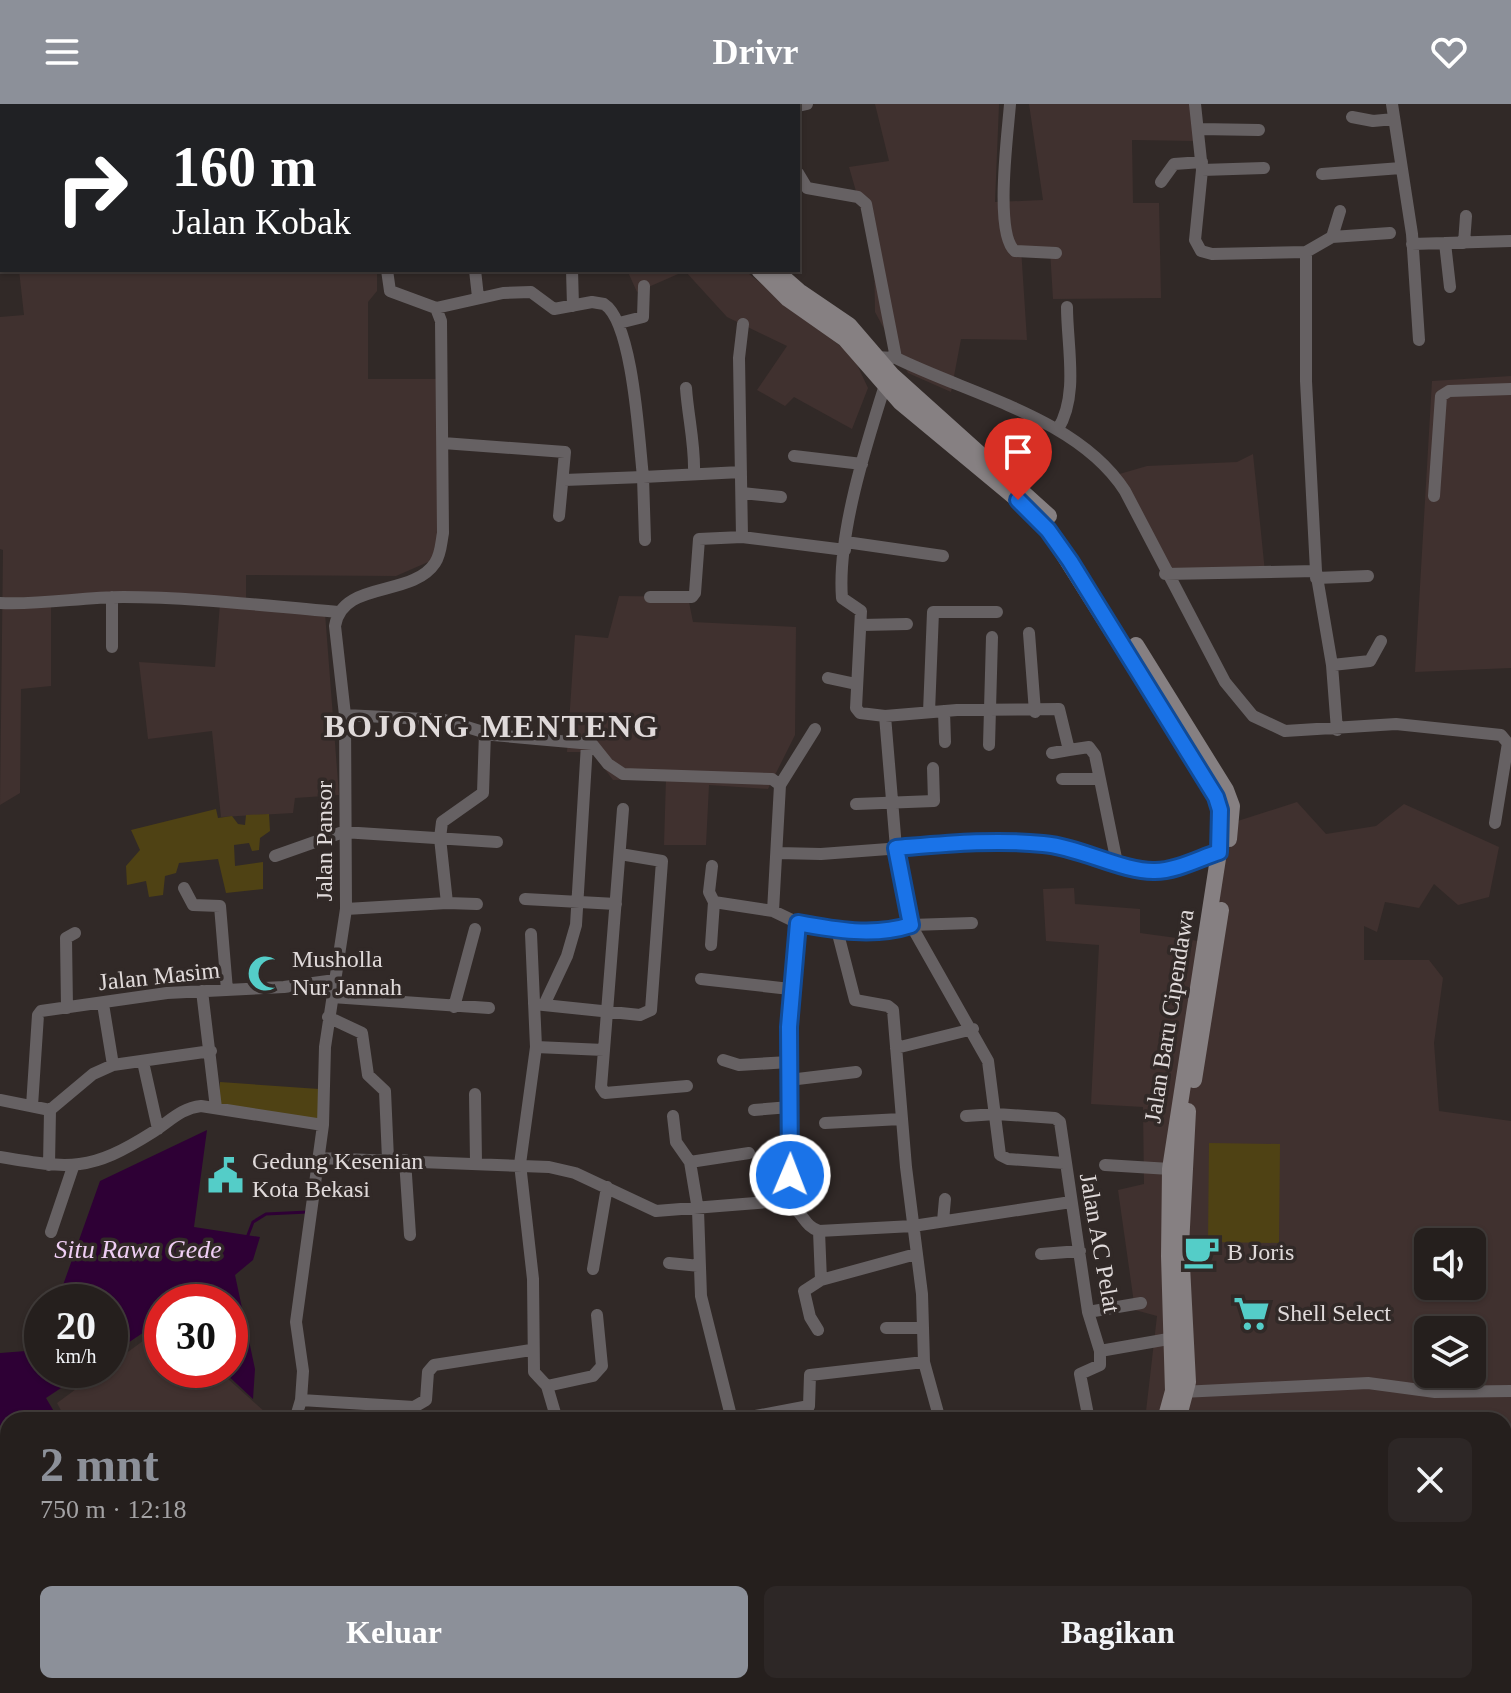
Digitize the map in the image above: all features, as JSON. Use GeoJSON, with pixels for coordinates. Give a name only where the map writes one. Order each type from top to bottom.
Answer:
{"type":"FeatureCollection","features":[{"type":"Feature","properties":{"kind":"main road","name":"Jalan Baru Cipendawa"},"geometry":{"type":"LineString","coordinates":[[761,272],[788,299],[892,375],[1031,497],[1226,790],[1232,806],[1210,996],[1175,1179],[1187,1326],[1179,1412]]}},
{"type":"Feature","properties":{"kind":"main road","name":"Jalan Baru Cipendawa"},"geometry":{"type":"LineString","coordinates":[[777,272],[849,325],[885,385],[900,402],[1018,500],[1074,559]]}},
{"type":"Feature","properties":{"kind":"main road","name":"Jalan Baru Cipendawa"},"geometry":{"type":"LineString","coordinates":[[1163,698],[1220,810],[1219,852],[1175,1179],[1169,1256],[1180,1392],[1169,1412]]}},
{"type":"Feature","properties":{"kind":"street"},"geometry":{"type":"LineString","coordinates":[[1010,104],[1004,185],[1008,244],[1015,251],[1056,253]]}},
{"type":"Feature","properties":{"kind":"street"},"geometry":{"type":"LineString","coordinates":[[1195,104],[1202,166],[1195,240],[1201,251],[1212,254],[1306,252],[1332,237],[1390,233]]}},
{"type":"Feature","properties":{"kind":"street"},"geometry":{"type":"LineString","coordinates":[[1392,104],[1412,244],[1419,340]]}},
{"type":"Feature","properties":{"kind":"street"},"geometry":{"type":"LineString","coordinates":[[1352,117],[1373,121],[1394,119]]}},
{"type":"Feature","properties":{"kind":"street"},"geometry":{"type":"LineString","coordinates":[[1199,129],[1259,130]]}},
{"type":"Feature","properties":{"kind":"street"},"geometry":{"type":"LineString","coordinates":[[1161,182],[1174,164],[1264,168]]}},
{"type":"Feature","properties":{"kind":"street"},"geometry":{"type":"LineString","coordinates":[[1322,174],[1401,168]]}},
{"type":"Feature","properties":{"kind":"street"},"geometry":{"type":"LineString","coordinates":[[800,176],[807,188],[858,197],[866,204],[875,233],[896,358]]}},
{"type":"Feature","properties":{"kind":"street"},"geometry":{"type":"LineString","coordinates":[[1332,237],[1340,211]]}},
{"type":"Feature","properties":{"kind":"street"},"geometry":{"type":"LineString","coordinates":[[1464,243],[1466,216]]}},
{"type":"Feature","properties":{"kind":"street"},"geometry":{"type":"LineString","coordinates":[[1412,244],[1511,241]]}},
{"type":"Feature","properties":{"kind":"street"},"geometry":{"type":"LineString","coordinates":[[1445,243],[1450,287]]}},
{"type":"Feature","properties":{"kind":"street"},"geometry":{"type":"LineString","coordinates":[[1306,252],[1306,381],[1316,574],[1332,665],[1337,730]]}},
{"type":"Feature","properties":{"kind":"street"},"geometry":{"type":"LineString","coordinates":[[387,272],[387,283],[397,296],[436,308],[478,297],[531,292],[554,309],[599,301],[611,308],[619,323],[633,384],[643,477],[645,540]]}},
{"type":"Feature","properties":{"kind":"street"},"geometry":{"type":"LineString","coordinates":[[475,272],[478,297]]}},
{"type":"Feature","properties":{"kind":"street"},"geometry":{"type":"LineString","coordinates":[[572,272],[573,306]]}},
{"type":"Feature","properties":{"kind":"street"},"geometry":{"type":"LineString","coordinates":[[619,323],[643,317],[644,286]]}},
{"type":"Feature","properties":{"kind":"street"},"geometry":{"type":"LineString","coordinates":[[1058,429],[1066,416],[1070,390],[1067,307]]}},
{"type":"Feature","properties":{"kind":"street"},"geometry":{"type":"LineString","coordinates":[[0,603],[45,605],[112,597],[338,612],[349,601],[418,578],[436,562],[443,533],[442,337],[436,308]]}},
{"type":"Feature","properties":{"kind":"street"},"geometry":{"type":"LineString","coordinates":[[742,537],[739,358],[743,324]]}},
{"type":"Feature","properties":{"kind":"street"},"geometry":{"type":"LineString","coordinates":[[872,359],[896,358],[1058,429],[1098,457],[1114,473],[1165,574],[1225,682],[1243,707],[1285,731],[1418,725],[1508,739],[1495,823]]}},
{"type":"Feature","properties":{"kind":"street"},"geometry":{"type":"LineString","coordinates":[[885,385],[862,464],[846,546],[842,598],[859,609],[862,625],[856,684],[857,711],[885,716],[944,711],[1035,712],[1059,709],[1069,750]]}},
{"type":"Feature","properties":{"kind":"street"},"geometry":{"type":"LineString","coordinates":[[686,388],[689,425],[695,444],[694,473]]}},
{"type":"Feature","properties":{"kind":"street"},"geometry":{"type":"LineString","coordinates":[[1434,496],[1441,396],[1449,391],[1511,389]]}},
{"type":"Feature","properties":{"kind":"street"},"geometry":{"type":"LineString","coordinates":[[443,443],[561,450],[566,456],[559,516]]}},
{"type":"Feature","properties":{"kind":"street"},"geometry":{"type":"LineString","coordinates":[[794,456],[862,464]]}},
{"type":"Feature","properties":{"kind":"street"},"geometry":{"type":"LineString","coordinates":[[564,480],[741,472]]}},
{"type":"Feature","properties":{"kind":"street"},"geometry":{"type":"LineString","coordinates":[[742,493],[781,497]]}},
{"type":"Feature","properties":{"kind":"street"},"geometry":{"type":"LineString","coordinates":[[650,597],[695,595],[699,539],[742,537],[943,556]]}},
{"type":"Feature","properties":{"kind":"street"},"geometry":{"type":"LineString","coordinates":[[1165,574],[1368,576]]}},
{"type":"Feature","properties":{"kind":"street"},"geometry":{"type":"LineString","coordinates":[[112,597],[112,647]]}},
{"type":"Feature","properties":{"kind":"street"},"geometry":{"type":"LineString","coordinates":[[929,712],[933,612],[937,609],[997,612]]}},
{"type":"Feature","properties":{"kind":"street","name":"Jalan Pansor"},"geometry":{"type":"LineString","coordinates":[[297,1412],[303,1371],[296,1322],[323,1125],[321,1070],[346,909],[343,832],[347,748],[335,626],[338,612]]}},
{"type":"Feature","properties":{"kind":"street"},"geometry":{"type":"LineString","coordinates":[[862,625],[907,624]]}},
{"type":"Feature","properties":{"kind":"street"},"geometry":{"type":"LineString","coordinates":[[1029,633],[1035,712]]}},
{"type":"Feature","properties":{"kind":"street"},"geometry":{"type":"LineString","coordinates":[[989,745],[992,637]]}},
{"type":"Feature","properties":{"kind":"street"},"geometry":{"type":"LineString","coordinates":[[1332,665],[1370,661],[1381,641]]}},
{"type":"Feature","properties":{"kind":"street"},"geometry":{"type":"LineString","coordinates":[[828,678],[856,684]]}},
{"type":"Feature","properties":{"kind":"street"},"geometry":{"type":"LineString","coordinates":[[944,711],[945,742]]}},
{"type":"Feature","properties":{"kind":"street"},"geometry":{"type":"LineString","coordinates":[[345,715],[444,720],[485,732],[587,744],[596,746],[608,764],[623,774],[772,779],[780,785]]}},
{"type":"Feature","properties":{"kind":"street","name":"Jalan AC Pelat"},"geometry":{"type":"LineString","coordinates":[[885,716],[896,848],[911,925],[973,1029],[988,1061],[1002,1157],[1064,1163],[1088,1312],[1100,1351],[1098,1367],[1080,1374],[1087,1412]]}},
{"type":"Feature","properties":{"kind":"street"},"geometry":{"type":"LineString","coordinates":[[773,911],[780,785],[815,729]]}},
{"type":"Feature","properties":{"kind":"street"},"geometry":{"type":"LineString","coordinates":[[447,903],[440,838],[444,818],[478,796],[485,787],[485,732]]}},
{"type":"Feature","properties":{"kind":"street"},"geometry":{"type":"LineString","coordinates":[[539,1004],[573,941],[587,744]]}},
{"type":"Feature","properties":{"kind":"street"},"geometry":{"type":"LineString","coordinates":[[1052,753],[1089,747],[1093,750],[1117,863]]}},
{"type":"Feature","properties":{"kind":"street"},"geometry":{"type":"LineString","coordinates":[[856,804],[934,801],[933,768]]}},
{"type":"Feature","properties":{"kind":"street"},"geometry":{"type":"LineString","coordinates":[[1062,779],[1100,779]]}},
{"type":"Feature","properties":{"kind":"street"},"geometry":{"type":"LineString","coordinates":[[623,809],[601,1087],[605,1093],[687,1086]]}},
{"type":"Feature","properties":{"kind":"street"},"geometry":{"type":"LineString","coordinates":[[275,856],[343,832],[497,842]]}},
{"type":"Feature","properties":{"kind":"street"},"geometry":{"type":"LineString","coordinates":[[778,853],[996,841],[1085,851],[1117,863],[1155,871],[1219,852]]}},
{"type":"Feature","properties":{"kind":"street"},"geometry":{"type":"LineString","coordinates":[[539,1004],[640,1015],[651,1010],[662,864],[659,858],[620,854]]}},
{"type":"Feature","properties":{"kind":"street"},"geometry":{"type":"LineString","coordinates":[[711,945],[714,902],[709,892],[712,866]]}},
{"type":"Feature","properties":{"kind":"street"},"geometry":{"type":"LineString","coordinates":[[184,888],[193,905],[220,906],[227,990]]}},
{"type":"Feature","properties":{"kind":"street"},"geometry":{"type":"LineString","coordinates":[[525,899],[616,904]]}},
{"type":"Feature","properties":{"kind":"street"},"geometry":{"type":"LineString","coordinates":[[714,902],[773,911],[798,923],[837,930],[889,931],[911,925],[972,923]]}},
{"type":"Feature","properties":{"kind":"street"},"geometry":{"type":"LineString","coordinates":[[346,909],[477,904]]}},
{"type":"Feature","properties":{"kind":"street"},"geometry":{"type":"LineString","coordinates":[[781,1201],[790,1175],[790,989],[798,923]]}},
{"type":"Feature","properties":{"kind":"street"},"geometry":{"type":"LineString","coordinates":[[454,1007],[475,929]]}},
{"type":"Feature","properties":{"kind":"street"},"geometry":{"type":"LineString","coordinates":[[837,930],[855,1000],[891,1007],[922,1294],[924,1362],[938,1412]]}},
{"type":"Feature","properties":{"kind":"street"},"geometry":{"type":"LineString","coordinates":[[67,1008],[66,938],[75,933]]}},
{"type":"Feature","properties":{"kind":"street"},"geometry":{"type":"LineString","coordinates":[[531,934],[539,1004],[520,1164],[533,1279],[531,1350],[534,1372],[547,1386],[555,1412]]}},
{"type":"Feature","properties":{"kind":"street"},"geometry":{"type":"LineString","coordinates":[[701,979],[790,989]]}},
{"type":"Feature","properties":{"kind":"street","name":"Jalan Masim"},"geometry":{"type":"LineString","coordinates":[[32,1106],[38,1015],[47,1009],[103,1004],[167,993],[335,980]]}},
{"type":"Feature","properties":{"kind":"street"},"geometry":{"type":"LineString","coordinates":[[202,991],[216,1108]]}},
{"type":"Feature","properties":{"kind":"street"},"geometry":{"type":"LineString","coordinates":[[332,997],[489,1008]]}},
{"type":"Feature","properties":{"kind":"street"},"geometry":{"type":"LineString","coordinates":[[103,1004],[113,1065]]}},
{"type":"Feature","properties":{"kind":"street"},"geometry":{"type":"LineString","coordinates":[[328,1017],[362,1033],[368,1075],[385,1091],[388,1159]]}},
{"type":"Feature","properties":{"kind":"street"},"geometry":{"type":"LineString","coordinates":[[896,1048],[973,1029]]}},
{"type":"Feature","properties":{"kind":"street"},"geometry":{"type":"LineString","coordinates":[[536,1047],[604,1050]]}},
{"type":"Feature","properties":{"kind":"street"},"geometry":{"type":"LineString","coordinates":[[49,1165],[50,1110],[93,1074],[113,1065],[211,1051]]}},
{"type":"Feature","properties":{"kind":"street"},"geometry":{"type":"LineString","coordinates":[[723,1060],[739,1065],[789,1062]]}},
{"type":"Feature","properties":{"kind":"street"},"geometry":{"type":"LineString","coordinates":[[143,1062],[158,1129]]}},
{"type":"Feature","properties":{"kind":"street"},"geometry":{"type":"LineString","coordinates":[[789,1080],[856,1072]]}},
{"type":"Feature","properties":{"kind":"street"},"geometry":{"type":"LineString","coordinates":[[475,1094],[476,1162]]}},
{"type":"Feature","properties":{"kind":"street"},"geometry":{"type":"LineString","coordinates":[[0,1100],[50,1110]]}},
{"type":"Feature","properties":{"kind":"street"},"geometry":{"type":"LineString","coordinates":[[0,1157],[73,1167],[110,1157],[158,1129],[182,1110],[201,1106],[323,1125]]}},
{"type":"Feature","properties":{"kind":"street"},"geometry":{"type":"LineString","coordinates":[[754,1110],[790,1107]]}},
{"type":"Feature","properties":{"kind":"street"},"geometry":{"type":"LineString","coordinates":[[966,1116],[996,1114],[1058,1119],[1064,1163]]}},
{"type":"Feature","properties":{"kind":"street"},"geometry":{"type":"LineString","coordinates":[[673,1116],[676,1142],[690,1162],[698,1210],[701,1296],[731,1412]]}},
{"type":"Feature","properties":{"kind":"street"},"geometry":{"type":"LineString","coordinates":[[825,1123],[901,1119]]}},
{"type":"Feature","properties":{"kind":"street"},"geometry":{"type":"LineString","coordinates":[[690,1162],[749,1153]]}},
{"type":"Feature","properties":{"kind":"street"},"geometry":{"type":"LineString","coordinates":[[318,1158],[520,1164],[563,1170],[656,1211],[781,1201],[797,1207],[810,1227],[819,1231],[913,1226],[1071,1202]]}},
{"type":"Feature","properties":{"kind":"street"},"geometry":{"type":"LineString","coordinates":[[405,1160],[410,1235]]}},
{"type":"Feature","properties":{"kind":"street"},"geometry":{"type":"LineString","coordinates":[[1105,1165],[1175,1179]]}},
{"type":"Feature","properties":{"kind":"street"},"geometry":{"type":"LineString","coordinates":[[51,1232],[73,1167]]}},
{"type":"Feature","properties":{"kind":"street"},"geometry":{"type":"LineString","coordinates":[[593,1269],[607,1187]]}},
{"type":"Feature","properties":{"kind":"street"},"geometry":{"type":"LineString","coordinates":[[943,1221],[945,1199]]}},
{"type":"Feature","properties":{"kind":"street"},"geometry":{"type":"LineString","coordinates":[[819,1231],[821,1280]]}},
{"type":"Feature","properties":{"kind":"street"},"geometry":{"type":"LineString","coordinates":[[1041,1254],[1080,1251]]}},
{"type":"Feature","properties":{"kind":"street"},"geometry":{"type":"LineString","coordinates":[[818,1330],[804,1297],[808,1286],[916,1254]]}},
{"type":"Feature","properties":{"kind":"street"},"geometry":{"type":"LineString","coordinates":[[669,1263],[700,1266]]}},
{"type":"Feature","properties":{"kind":"street"},"geometry":{"type":"LineString","coordinates":[[1088,1312],[1141,1303]]}},
{"type":"Feature","properties":{"kind":"street"},"geometry":{"type":"LineString","coordinates":[[547,1386],[599,1372],[602,1366],[597,1315]]}},
{"type":"Feature","properties":{"kind":"street"},"geometry":{"type":"LineString","coordinates":[[886,1328],[921,1328]]}},
{"type":"Feature","properties":{"kind":"street"},"geometry":{"type":"LineString","coordinates":[[1100,1351],[1174,1338]]}},
{"type":"Feature","properties":{"kind":"street"},"geometry":{"type":"LineString","coordinates":[[416,1412],[426,1400],[428,1372],[434,1365],[531,1350]]}},
{"type":"Feature","properties":{"kind":"street"},"geometry":{"type":"LineString","coordinates":[[776,1412],[809,1406],[810,1375],[924,1362]]}},
{"type":"Feature","properties":{"kind":"street"},"geometry":{"type":"LineString","coordinates":[[1180,1392],[1368,1383],[1435,1392],[1511,1391]]}},
{"type":"Feature","properties":{"kind":"street"},"geometry":{"type":"LineString","coordinates":[[301,1400],[406,1412]]}},
{"type":"Feature","properties":{"kind":"shaded area"},"geometry":{"type":"Polygon","coordinates":[[[875,104],[999,104],[995,202],[1043,200],[1029,104],[1191,104],[1196,141],[1132,140],[1133,203],[1159,203],[1161,298],[1053,299],[1050,250],[1021,248],[1027,340],[961,339],[951,392],[908,373],[875,312],[874,254],[849,167],[889,161],[875,104]]]}},
{"type":"Feature","properties":{"kind":"shaded area"},"geometry":{"type":"Polygon","coordinates":[[[19,272],[377,272],[377,291],[368,302],[368,379],[437,379],[444,513],[435,559],[396,576],[246,575],[246,606],[325,613],[339,795],[295,798],[293,813],[221,817],[212,731],[148,739],[139,662],[215,667],[220,603],[51,600],[51,686],[21,689],[20,793],[0,805],[3,550],[0,549],[0,317],[24,315],[19,272]]]}},
{"type":"Feature","properties":{"kind":"shaded area"},"geometry":{"type":"Polygon","coordinates":[[[628,272],[683,272],[637,292],[628,272]]]}},
{"type":"Feature","properties":{"kind":"shaded area"},"geometry":{"type":"Polygon","coordinates":[[[686,272],[747,272],[853,356],[868,388],[852,429],[794,397],[785,406],[757,390],[787,346],[727,317],[686,272]]]}},
{"type":"Feature","properties":{"kind":"shaded area"},"geometry":{"type":"Polygon","coordinates":[[[1511,376],[1511,668],[1415,672],[1432,381],[1511,376]]]}},
{"type":"Feature","properties":{"kind":"shaded area"},"geometry":{"type":"Polygon","coordinates":[[[1253,454],[1265,572],[1161,572],[1116,475],[1147,466],[1237,462],[1253,454]]]}},
{"type":"Feature","properties":{"kind":"shaded area"},"geometry":{"type":"Polygon","coordinates":[[[619,596],[688,597],[693,622],[796,627],[795,735],[768,789],[709,785],[706,845],[664,845],[666,778],[613,780],[592,752],[567,752],[575,635],[608,638],[619,596]]]}},
{"type":"Feature","properties":{"kind":"shaded area"},"geometry":{"type":"Polygon","coordinates":[[[1297,802],[1326,834],[1376,826],[1404,804],[1499,847],[1489,897],[1458,905],[1434,884],[1419,908],[1385,902],[1377,932],[1364,926],[1364,960],[1429,960],[1443,978],[1434,1043],[1439,1111],[1511,1121],[1511,1412],[1146,1412],[1157,1316],[1135,1310],[1118,1190],[1144,1184],[1143,1107],[1091,1104],[1099,945],[1046,941],[1043,889],[1074,888],[1075,904],[1140,909],[1140,933],[1206,942],[1219,827],[1297,802]]]}},
{"type":"Feature","properties":{"kind":"shaded area"},"geometry":{"type":"Polygon","coordinates":[[[216,809],[218,818],[232,816],[238,824],[245,825],[246,815],[269,814],[270,831],[260,838],[259,850],[252,851],[249,843],[234,845],[235,866],[263,862],[263,889],[226,893],[218,859],[179,863],[176,873],[165,876],[163,895],[149,897],[146,881],[127,885],[126,866],[140,850],[131,830],[216,809]]]}},
{"type":"Feature","properties":{"kind":"shaded area"},"geometry":{"type":"Polygon","coordinates":[[[220,1082],[319,1089],[320,1121],[219,1104],[220,1082]]]}},
{"type":"Feature","properties":{"kind":"shaded area"},"geometry":{"type":"Polygon","coordinates":[[[1209,1143],[1280,1144],[1279,1243],[1208,1242],[1209,1143]]]}},
{"type":"Feature","properties":{"kind":"shaded area"},"geometry":{"type":"Polygon","coordinates":[[[144,1340],[144,1388],[238,1388],[265,1412],[62,1412],[57,1403],[77,1388],[128,1388],[128,1352],[144,1340]]]}},
{"type":"Feature","properties":{"kind":"water","name":"Situ Rawa Gede"},"geometry":{"type":"Polygon","coordinates":[[[207,1130],[194,1227],[260,1237],[253,1260],[235,1275],[237,1284],[144,1284],[144,1332],[128,1343],[128,1284],[63,1284],[100,1181],[207,1130]]]}},
{"type":"Feature","properties":{"kind":"water","name":"Situ Rawa Gede"},"geometry":{"type":"Polygon","coordinates":[[[248,1336],[255,1369],[253,1399],[241,1388],[248,1388],[248,1336]]]}},
{"type":"Feature","properties":{"kind":"water"},"geometry":{"type":"Polygon","coordinates":[[[24,1351],[24,1388],[61,1388],[46,1398],[54,1412],[0,1412],[0,1353],[24,1351]]]}},
{"type":"Feature","properties":{"kind":"waterway"},"geometry":{"type":"LineString","coordinates":[[248,1235],[253,1222],[266,1214],[308,1212]]}},
{"type":"Feature","properties":{"kind":"place","name":"Musholla Nur Jannah"},"geometry":{"type":"Point","coordinates":[266,973]}},
{"type":"Feature","properties":{"kind":"place","name":"Gedung Kesenian Kota Bekasi"},"geometry":{"type":"Point","coordinates":[226,1175]}},
{"type":"Feature","properties":{"kind":"place","name":"B Joris"},"geometry":{"type":"Point","coordinates":[1201,1252]}},
{"type":"Feature","properties":{"kind":"place","name":"Shell Select"},"geometry":{"type":"Point","coordinates":[1251,1313]}},
{"type":"Feature","properties":{"kind":"district","name":"BOJONG MENTENG"},"geometry":{"type":"Point","coordinates":[492,726]}},
{"type":"Feature","properties":{"kind":"route"},"geometry":{"type":"LineString","coordinates":[[790,1175],[790,989],[798,923],[837,930],[878,932],[911,925],[896,848],[996,841],[1041,844],[1085,851],[1123,865],[1155,871],[1219,852],[1220,810],[1216,797],[1070,561],[1048,530],[1018,500]]}}]}
